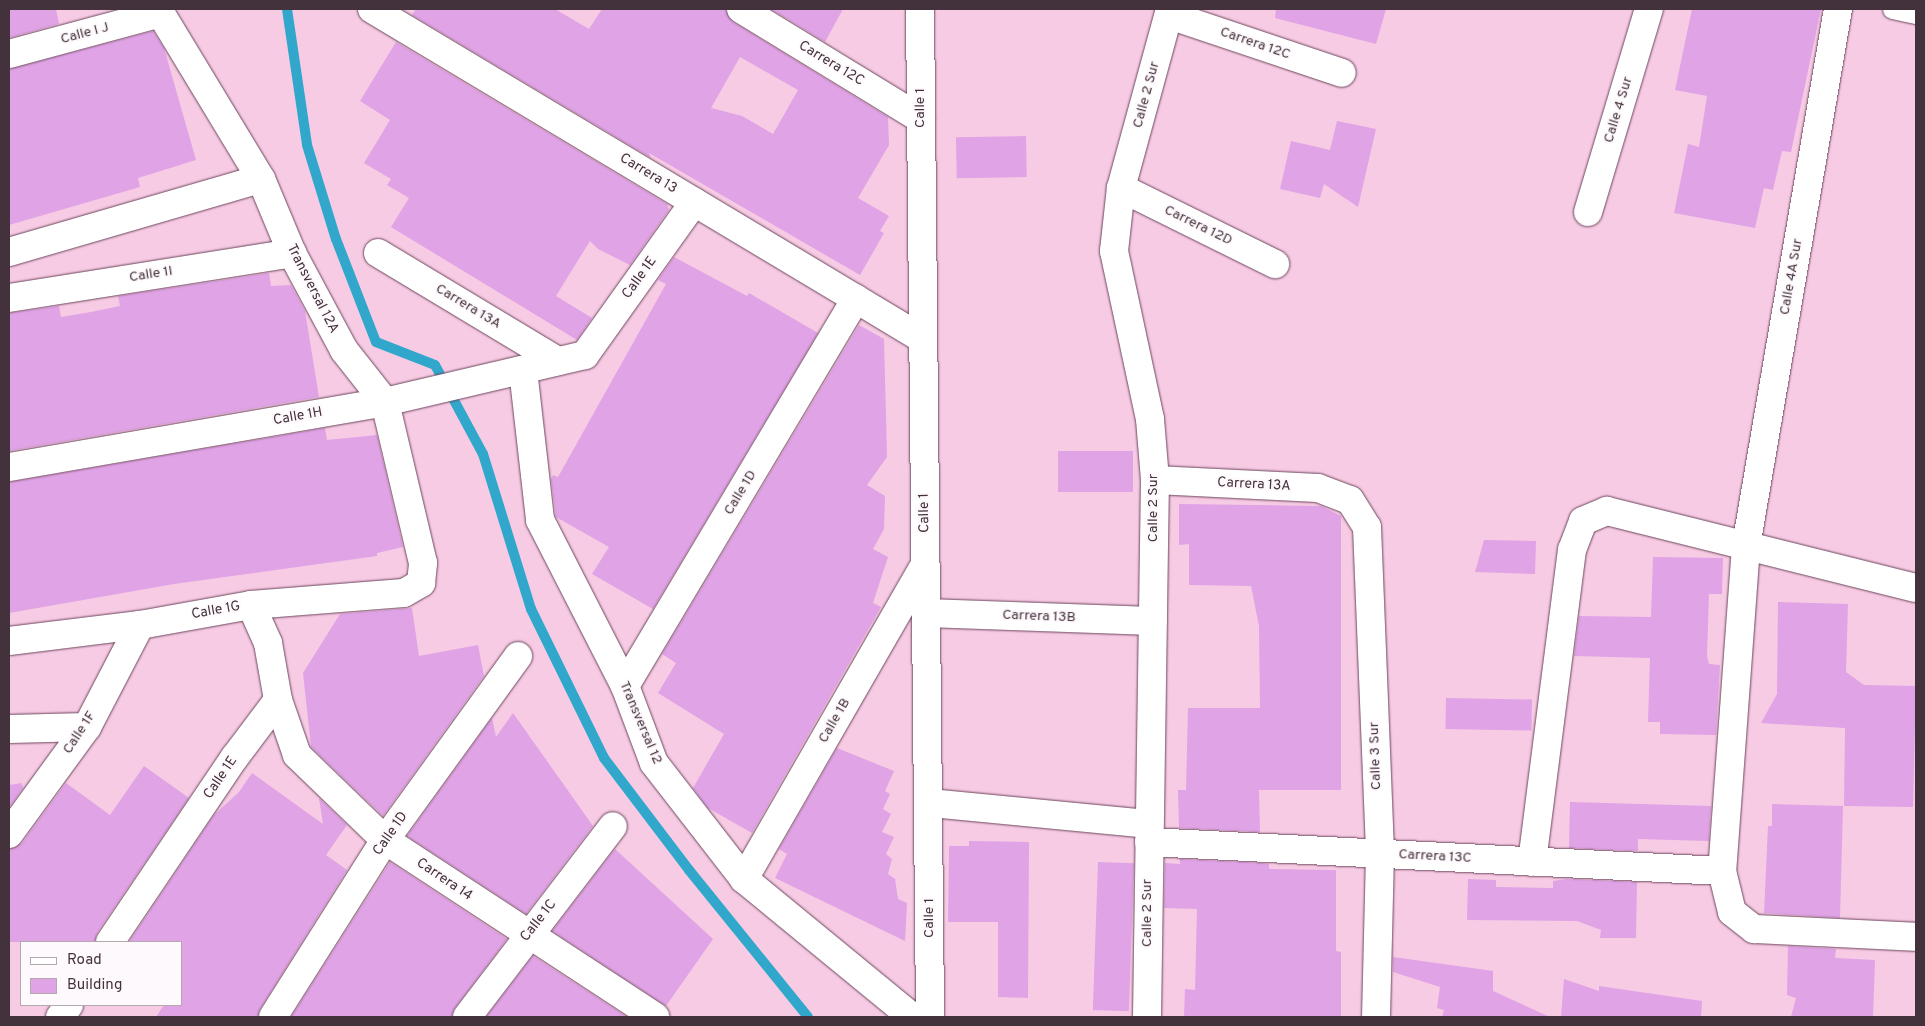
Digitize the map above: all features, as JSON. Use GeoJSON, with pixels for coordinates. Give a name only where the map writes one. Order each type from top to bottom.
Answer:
{"type":"FeatureCollection","features":[{"type":"Feature","properties":{"kind":"street","name":"Carrera 13"},"geometry":{"type":"LineString","coordinates":[[372,9],[923,339]]}},
{"type":"Feature","properties":{"kind":"street","name":"Carrera 12C"},"geometry":{"type":"LineString","coordinates":[[741,9],[921,119]]}},
{"type":"Feature","properties":{"kind":"street","name":"Calle 1"},"geometry":{"type":"LineString","coordinates":[[920,9],[925,563],[930,803],[930,1017]]}},
{"type":"Feature","properties":{"kind":"street","name":"Calle 4 Sur"},"geometry":{"type":"LineString","coordinates":[[1588,212],[1650,9]]}},
{"type":"Feature","properties":{"kind":"street","name":"Calle 4A Sur"},"geometry":{"type":"LineString","coordinates":[[1838,9],[1746,546],[1722,871],[1732,912],[1754,929],[1916,938]]}},
{"type":"Feature","properties":{"kind":"street","name":"Calle I J"},"geometry":{"type":"LineString","coordinates":[[9,54],[160,11]]}},
{"type":"Feature","properties":{"kind":"street","name":"Transversal 12A"},"geometry":{"type":"LineString","coordinates":[[160,11],[261,179],[292,253],[344,350],[393,400],[423,563],[421,582]]}},
{"type":"Feature","properties":{"kind":"street","name":"Carrera 12C"},"geometry":{"type":"LineString","coordinates":[[1169,12],[1342,73]]}},
{"type":"Feature","properties":{"kind":"street","name":"Calle 2 Sur"},"geometry":{"type":"LineString","coordinates":[[1147,1017],[1155,480],[1150,419],[1114,251],[1121,188],[1169,12]]}},
{"type":"Feature","properties":{"kind":"street"},"geometry":{"type":"LineString","coordinates":[[9,252],[261,179]]}},
{"type":"Feature","properties":{"kind":"street","name":"Carrera 12D"},"geometry":{"type":"LineString","coordinates":[[1121,188],[1275,264]]}},
{"type":"Feature","properties":{"kind":"street","name":"Calle 1E"},"geometry":{"type":"LineString","coordinates":[[585,355],[694,202]]}},
{"type":"Feature","properties":{"kind":"street","name":"Calle 1I"},"geometry":{"type":"LineString","coordinates":[[9,298],[292,253]]}},
{"type":"Feature","properties":{"kind":"street","name":"Carrera 13A"},"geometry":{"type":"LineString","coordinates":[[378,253],[558,361]]}},
{"type":"Feature","properties":{"kind":"street","name":"Calle 1D"},"geometry":{"type":"LineString","coordinates":[[626,686],[856,299]]}},
{"type":"Feature","properties":{"kind":"street","name":"Calle 1H"},"geometry":{"type":"LineString","coordinates":[[9,467],[393,400],[585,355]]}},
{"type":"Feature","properties":{"kind":"street","name":"Transversal 12"},"geometry":{"type":"LineString","coordinates":[[516,371],[540,520],[626,686],[654,763],[744,879],[912,1017]]}},
{"type":"Feature","properties":{"kind":"street","name":"Carrera 13A"},"geometry":{"type":"LineString","coordinates":[[1155,480],[1318,488],[1350,500]]}},
{"type":"Feature","properties":{"kind":"street","name":"Calle 3 Sur"},"geometry":{"type":"LineString","coordinates":[[1350,500],[1367,527],[1380,854],[1376,1017]]}},
{"type":"Feature","properties":{"kind":"street"},"geometry":{"type":"LineString","coordinates":[[1532,862],[1572,550],[1583,521],[1607,512],[1916,588]]}},
{"type":"Feature","properties":{"kind":"street","name":"Calle 1B"},"geometry":{"type":"LineString","coordinates":[[744,879],[925,563]]}},
{"type":"Feature","properties":{"kind":"street","name":"Calle 1G"},"geometry":{"type":"LineString","coordinates":[[9,641],[140,625],[251,605],[404,593],[421,582]]}},
{"type":"Feature","properties":{"kind":"street"},"geometry":{"type":"LineString","coordinates":[[251,605],[268,642],[278,700]]}},
{"type":"Feature","properties":{"kind":"street","name":"Carrera 13B"},"geometry":{"type":"LineString","coordinates":[[926,613],[1153,621]]}},
{"type":"Feature","properties":{"kind":"street","name":"Calle 1F"},"geometry":{"type":"LineString","coordinates":[[9,834],[87,727],[140,625]]}},
{"type":"Feature","properties":{"kind":"street","name":"Calle 1D"},"geometry":{"type":"LineString","coordinates":[[273,1017],[385,840],[518,656]]}},
{"type":"Feature","properties":{"kind":"street","name":"Calle 1E"},"geometry":{"type":"LineString","coordinates":[[111,941],[235,756],[278,700]]}},
{"type":"Feature","properties":{"kind":"street","name":"Carrera 14"},"geometry":{"type":"LineString","coordinates":[[278,700],[297,755],[385,840],[527,936],[655,1017]]}},
{"type":"Feature","properties":{"kind":"street"},"geometry":{"type":"LineString","coordinates":[[9,729],[87,727]]}},
{"type":"Feature","properties":{"kind":"street","name":"Carrera 13C"},"geometry":{"type":"LineString","coordinates":[[930,803],[1149,833],[1380,854],[1722,871]]}},
{"type":"Feature","properties":{"kind":"street","name":"Calle 1C"},"geometry":{"type":"LineString","coordinates":[[466,1017],[613,826]]}},
{"type":"Feature","properties":{"kind":"street"},"geometry":{"type":"LineString","coordinates":[[60,1017],[67,1006]]}},
{"type":"Feature","properties":{"kind":"lane"},"geometry":{"type":"LineString","coordinates":[[1892,9],[1916,14]]}},
{"type":"Feature","properties":{"kind":"building"},"geometry":{"type":"Polygon","coordinates":[[[9,9],[56,9],[59,24],[9,38],[9,9]]]}},
{"type":"Feature","properties":{"kind":"building"},"geometry":{"type":"Polygon","coordinates":[[[416,9],[555,9],[589,29],[602,9],[725,9],[733,22],[888,117],[889,145],[858,198],[889,216],[880,231],[884,233],[860,275],[649,153],[651,158],[412,15],[416,9]],[[740,57],[711,108],[742,116],[773,134],[798,90],[740,57]]]}},
{"type":"Feature","properties":{"kind":"building"},"geometry":{"type":"Polygon","coordinates":[[[771,9],[843,9],[825,42],[771,9]]]}},
{"type":"Feature","properties":{"kind":"building"},"geometry":{"type":"Polygon","coordinates":[[[1276,9],[1386,9],[1376,44],[1275,18],[1276,9]]]}},
{"type":"Feature","properties":{"kind":"building"},"geometry":{"type":"Polygon","coordinates":[[[1692,9],[1821,9],[1791,152],[1782,151],[1773,190],[1764,188],[1755,228],[1674,213],[1688,144],[1699,147],[1707,96],[1675,90],[1692,9]]]}},
{"type":"Feature","properties":{"kind":"building"},"geometry":{"type":"Polygon","coordinates":[[[153,31],[164,48],[196,160],[138,178],[140,187],[9,225],[9,69],[153,31]]]}},
{"type":"Feature","properties":{"kind":"building"},"geometry":{"type":"Polygon","coordinates":[[[396,42],[667,204],[669,210],[630,265],[598,249],[590,241],[556,296],[592,318],[577,340],[391,227],[409,198],[387,185],[391,179],[364,163],[390,120],[360,101],[396,42]]]}},
{"type":"Feature","properties":{"kind":"building"},"geometry":{"type":"Polygon","coordinates":[[[1337,121],[1376,129],[1358,207],[1324,184],[1320,198],[1280,189],[1291,141],[1330,150],[1337,121]]]}},
{"type":"Feature","properties":{"kind":"building"},"geometry":{"type":"Polygon","coordinates":[[[1026,136],[1027,177],[957,178],[956,137],[1026,136]]]}},
{"type":"Feature","properties":{"kind":"building"},"geometry":{"type":"Polygon","coordinates":[[[674,257],[747,296],[749,293],[818,333],[653,609],[592,574],[609,547],[556,517],[551,479],[553,475],[558,477],[666,284],[658,280],[674,257]]]}},
{"type":"Feature","properties":{"kind":"building"},"geometry":{"type":"Polygon","coordinates":[[[269,273],[271,286],[291,285],[305,311],[319,397],[9,451],[9,313],[59,306],[61,317],[120,306],[118,296],[269,273]]]}},
{"type":"Feature","properties":{"kind":"building"},"geometry":{"type":"Polygon","coordinates":[[[859,325],[884,339],[887,457],[867,485],[885,496],[884,529],[873,549],[888,557],[873,603],[881,607],[752,833],[708,808],[693,788],[724,734],[658,693],[676,663],[662,654],[859,325]]]}},
{"type":"Feature","properties":{"kind":"building"},"geometry":{"type":"Polygon","coordinates":[[[325,428],[327,440],[377,435],[403,547],[377,553],[377,556],[174,584],[9,613],[9,482],[325,428]]]}},
{"type":"Feature","properties":{"kind":"building"},"geometry":{"type":"Polygon","coordinates":[[[1058,451],[1133,451],[1133,492],[1058,492],[1058,451]]]}},
{"type":"Feature","properties":{"kind":"building"},"geometry":{"type":"Polygon","coordinates":[[[1179,504],[1321,506],[1341,516],[1341,790],[1259,790],[1260,832],[1179,828],[1178,790],[1186,790],[1188,708],[1260,708],[1259,626],[1251,586],[1189,585],[1189,544],[1179,545],[1179,504]]]}},
{"type":"Feature","properties":{"kind":"building"},"geometry":{"type":"Polygon","coordinates":[[[1484,540],[1536,541],[1535,574],[1475,572],[1484,540]]]}},
{"type":"Feature","properties":{"kind":"building"},"geometry":{"type":"Polygon","coordinates":[[[1653,557],[1723,558],[1722,594],[1709,594],[1707,656],[1709,664],[1720,665],[1716,735],[1660,734],[1660,722],[1648,722],[1650,658],[1574,656],[1579,616],[1651,617],[1653,557]]]}},
{"type":"Feature","properties":{"kind":"building"},"geometry":{"type":"Polygon","coordinates":[[[1778,602],[1848,604],[1846,672],[1864,685],[1916,686],[1913,807],[1844,806],[1845,728],[1761,723],[1777,694],[1778,602]]]}},
{"type":"Feature","properties":{"kind":"building"},"geometry":{"type":"Polygon","coordinates":[[[412,608],[419,656],[478,645],[484,676],[383,816],[311,747],[303,673],[340,614],[412,608]]]}},
{"type":"Feature","properties":{"kind":"building"},"geometry":{"type":"Polygon","coordinates":[[[1446,698],[1532,700],[1531,730],[1445,729],[1446,698]]]}},
{"type":"Feature","properties":{"kind":"building"},"geometry":{"type":"Polygon","coordinates":[[[513,713],[593,826],[526,914],[407,836],[492,718],[496,737],[513,713]]]}},
{"type":"Feature","properties":{"kind":"building"},"geometry":{"type":"Polygon","coordinates":[[[837,748],[894,771],[885,791],[890,794],[883,809],[891,814],[882,832],[894,837],[886,854],[892,859],[888,874],[895,879],[898,899],[907,903],[905,941],[775,878],[787,854],[779,849],[837,748]]]}},
{"type":"Feature","properties":{"kind":"building"},"geometry":{"type":"Polygon","coordinates":[[[144,766],[189,798],[97,933],[95,941],[9,942],[9,849],[22,843],[66,783],[110,815],[144,766]]]}},
{"type":"Feature","properties":{"kind":"building"},"geometry":{"type":"Polygon","coordinates":[[[252,773],[323,824],[319,798],[347,825],[326,855],[347,870],[260,1009],[258,1017],[156,1017],[163,1006],[182,1006],[182,941],[130,941],[214,815],[239,792],[252,773]]]}},
{"type":"Feature","properties":{"kind":"building"},"geometry":{"type":"Polygon","coordinates":[[[22,783],[23,788],[9,808],[9,785],[22,783]]]}},
{"type":"Feature","properties":{"kind":"building"},"geometry":{"type":"Polygon","coordinates":[[[1570,802],[1711,806],[1709,841],[1638,839],[1638,851],[1569,848],[1570,802]]]}},
{"type":"Feature","properties":{"kind":"building"},"geometry":{"type":"Polygon","coordinates":[[[1772,804],[1843,806],[1840,918],[1764,913],[1768,826],[1772,826],[1772,804]]]}},
{"type":"Feature","properties":{"kind":"building"},"geometry":{"type":"Polygon","coordinates":[[[969,841],[1029,842],[1028,998],[998,997],[998,922],[948,922],[949,846],[969,846],[969,841]]]}},
{"type":"Feature","properties":{"kind":"building"},"geometry":{"type":"Polygon","coordinates":[[[615,849],[713,939],[666,1006],[552,931],[615,849]]]}},
{"type":"Feature","properties":{"kind":"building"},"geometry":{"type":"Polygon","coordinates":[[[1180,859],[1261,863],[1269,864],[1269,869],[1336,870],[1336,951],[1341,952],[1341,1017],[1184,1017],[1185,989],[1195,990],[1197,909],[1164,908],[1165,863],[1180,864],[1180,859]]]}},
{"type":"Feature","properties":{"kind":"building"},"geometry":{"type":"Polygon","coordinates":[[[390,862],[507,939],[455,1008],[452,1017],[291,1017],[390,862]]]}},
{"type":"Feature","properties":{"kind":"building"},"geometry":{"type":"Polygon","coordinates":[[[1098,862],[1134,863],[1129,1011],[1093,1010],[1098,862]]]}},
{"type":"Feature","properties":{"kind":"building"},"geometry":{"type":"Polygon","coordinates":[[[1468,879],[1496,880],[1496,887],[1553,888],[1553,881],[1567,879],[1637,882],[1636,938],[1600,938],[1601,930],[1577,921],[1467,920],[1468,879]]]}},
{"type":"Feature","properties":{"kind":"building"},"geometry":{"type":"Polygon","coordinates":[[[1788,946],[1836,949],[1835,958],[1875,960],[1873,1017],[1791,1017],[1796,998],[1787,995],[1788,946]]]}},
{"type":"Feature","properties":{"kind":"building"},"geometry":{"type":"Polygon","coordinates":[[[533,956],[627,1017],[486,1017],[533,956]]]}},
{"type":"Feature","properties":{"kind":"building"},"geometry":{"type":"Polygon","coordinates":[[[1393,957],[1493,971],[1493,991],[1550,1017],[1442,1017],[1444,1010],[1437,1008],[1440,987],[1393,972],[1393,957]]]}},
{"type":"Feature","properties":{"kind":"building"},"geometry":{"type":"Polygon","coordinates":[[[1564,979],[1599,991],[1599,986],[1702,1001],[1701,1017],[1561,1017],[1564,979]]]}},
{"type":"Feature","properties":{"kind":"waterway"},"geometry":{"type":"LineString","coordinates":[[287,9],[307,145],[336,239],[376,342],[435,365],[483,454],[531,609],[604,758],[689,870],[808,1017]]}}]}
